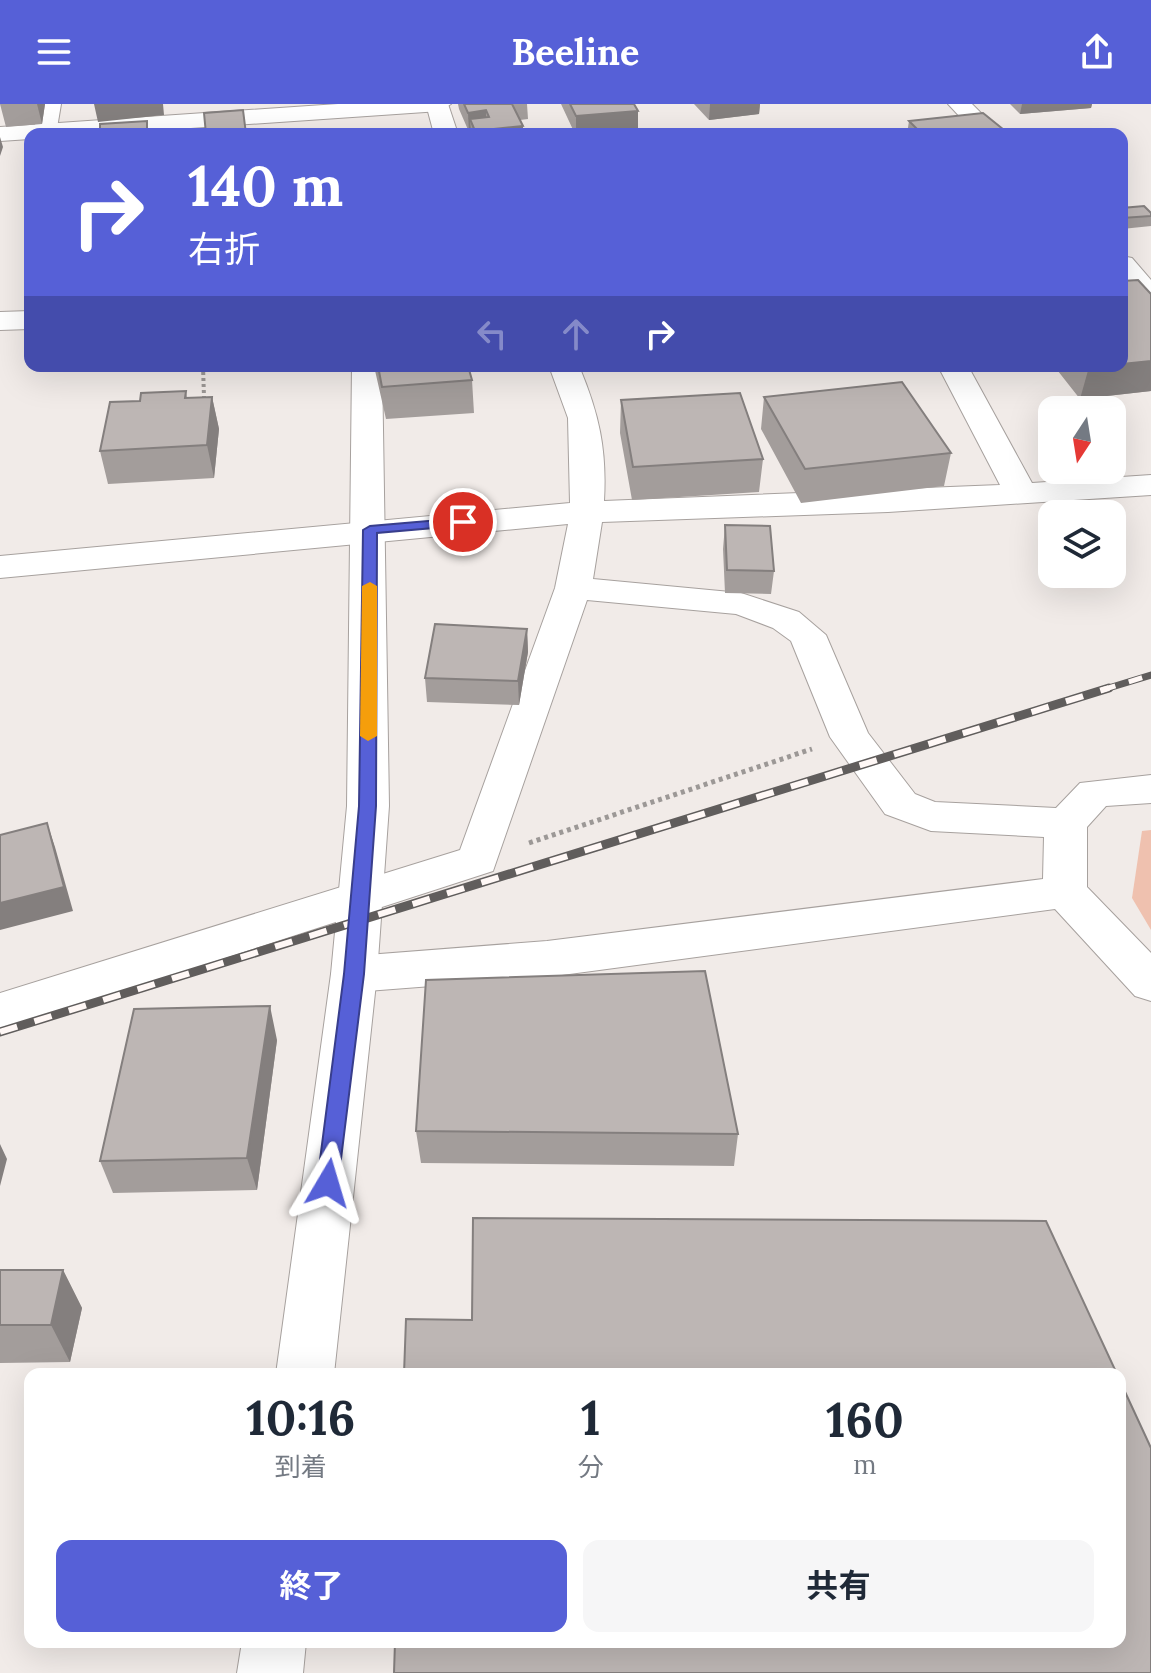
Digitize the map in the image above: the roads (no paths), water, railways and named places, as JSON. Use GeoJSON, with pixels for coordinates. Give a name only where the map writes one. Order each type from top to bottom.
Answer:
{"type":"FeatureCollection","features":[{"type":"Feature","properties":{"kind":"street"},"geometry":{"type":"LineString","coordinates":[[46,128],[50,104]]}},
{"type":"Feature","properties":{"kind":"street"},"geometry":{"type":"LineString","coordinates":[[106,128],[325,117],[438,104],[444,128]]}},
{"type":"Feature","properties":{"kind":"street"},"geometry":{"type":"LineString","coordinates":[[959,104],[984,128]]}},
{"type":"Feature","properties":{"kind":"street"},"geometry":{"type":"LineString","coordinates":[[0,134],[24,132]]}},
{"type":"Feature","properties":{"kind":"street"},"geometry":{"type":"LineString","coordinates":[[1128,271],[1151,297]]}},
{"type":"Feature","properties":{"kind":"street"},"geometry":{"type":"LineString","coordinates":[[0,321],[24,320]]}},
{"type":"Feature","properties":{"kind":"street"},"geometry":{"type":"LineString","coordinates":[[306,1368],[354,974],[368,806],[370,530],[367,372]]}},
{"type":"Feature","properties":{"kind":"street"},"geometry":{"type":"LineString","coordinates":[[0,1012],[478,860],[573,588],[583,547],[587,512],[585,423],[566,372]]}},
{"type":"Feature","properties":{"kind":"street"},"geometry":{"type":"LineString","coordinates":[[956,372],[1022,495]]}},
{"type":"Feature","properties":{"kind":"street"},"geometry":{"type":"LineString","coordinates":[[0,567],[587,512],[1022,495],[1151,485]]}},
{"type":"Feature","properties":{"kind":"street"},"geometry":{"type":"LineString","coordinates":[[573,588],[741,604],[786,620],[807,635],[850,737],[900,804],[931,816],[1066,823]]}},
{"type":"Feature","properties":{"kind":"street"},"geometry":{"type":"LineString","coordinates":[[1151,789],[1095,793],[1066,823],[1065,892],[1151,983]]}},
{"type":"Feature","properties":{"kind":"street"},"geometry":{"type":"LineString","coordinates":[[354,974],[547,959],[1065,892]]}},
{"type":"Feature","properties":{"kind":"street"},"geometry":{"type":"LineString","coordinates":[[270,1673],[273,1648]]}},
{"type":"Feature","properties":{"kind":"railway"},"geometry":{"type":"LineString","coordinates":[[1102,690],[1151,675]]}},
{"type":"Feature","properties":{"kind":"railway"},"geometry":{"type":"LineString","coordinates":[[0,1032],[1109,688]]}}]}
